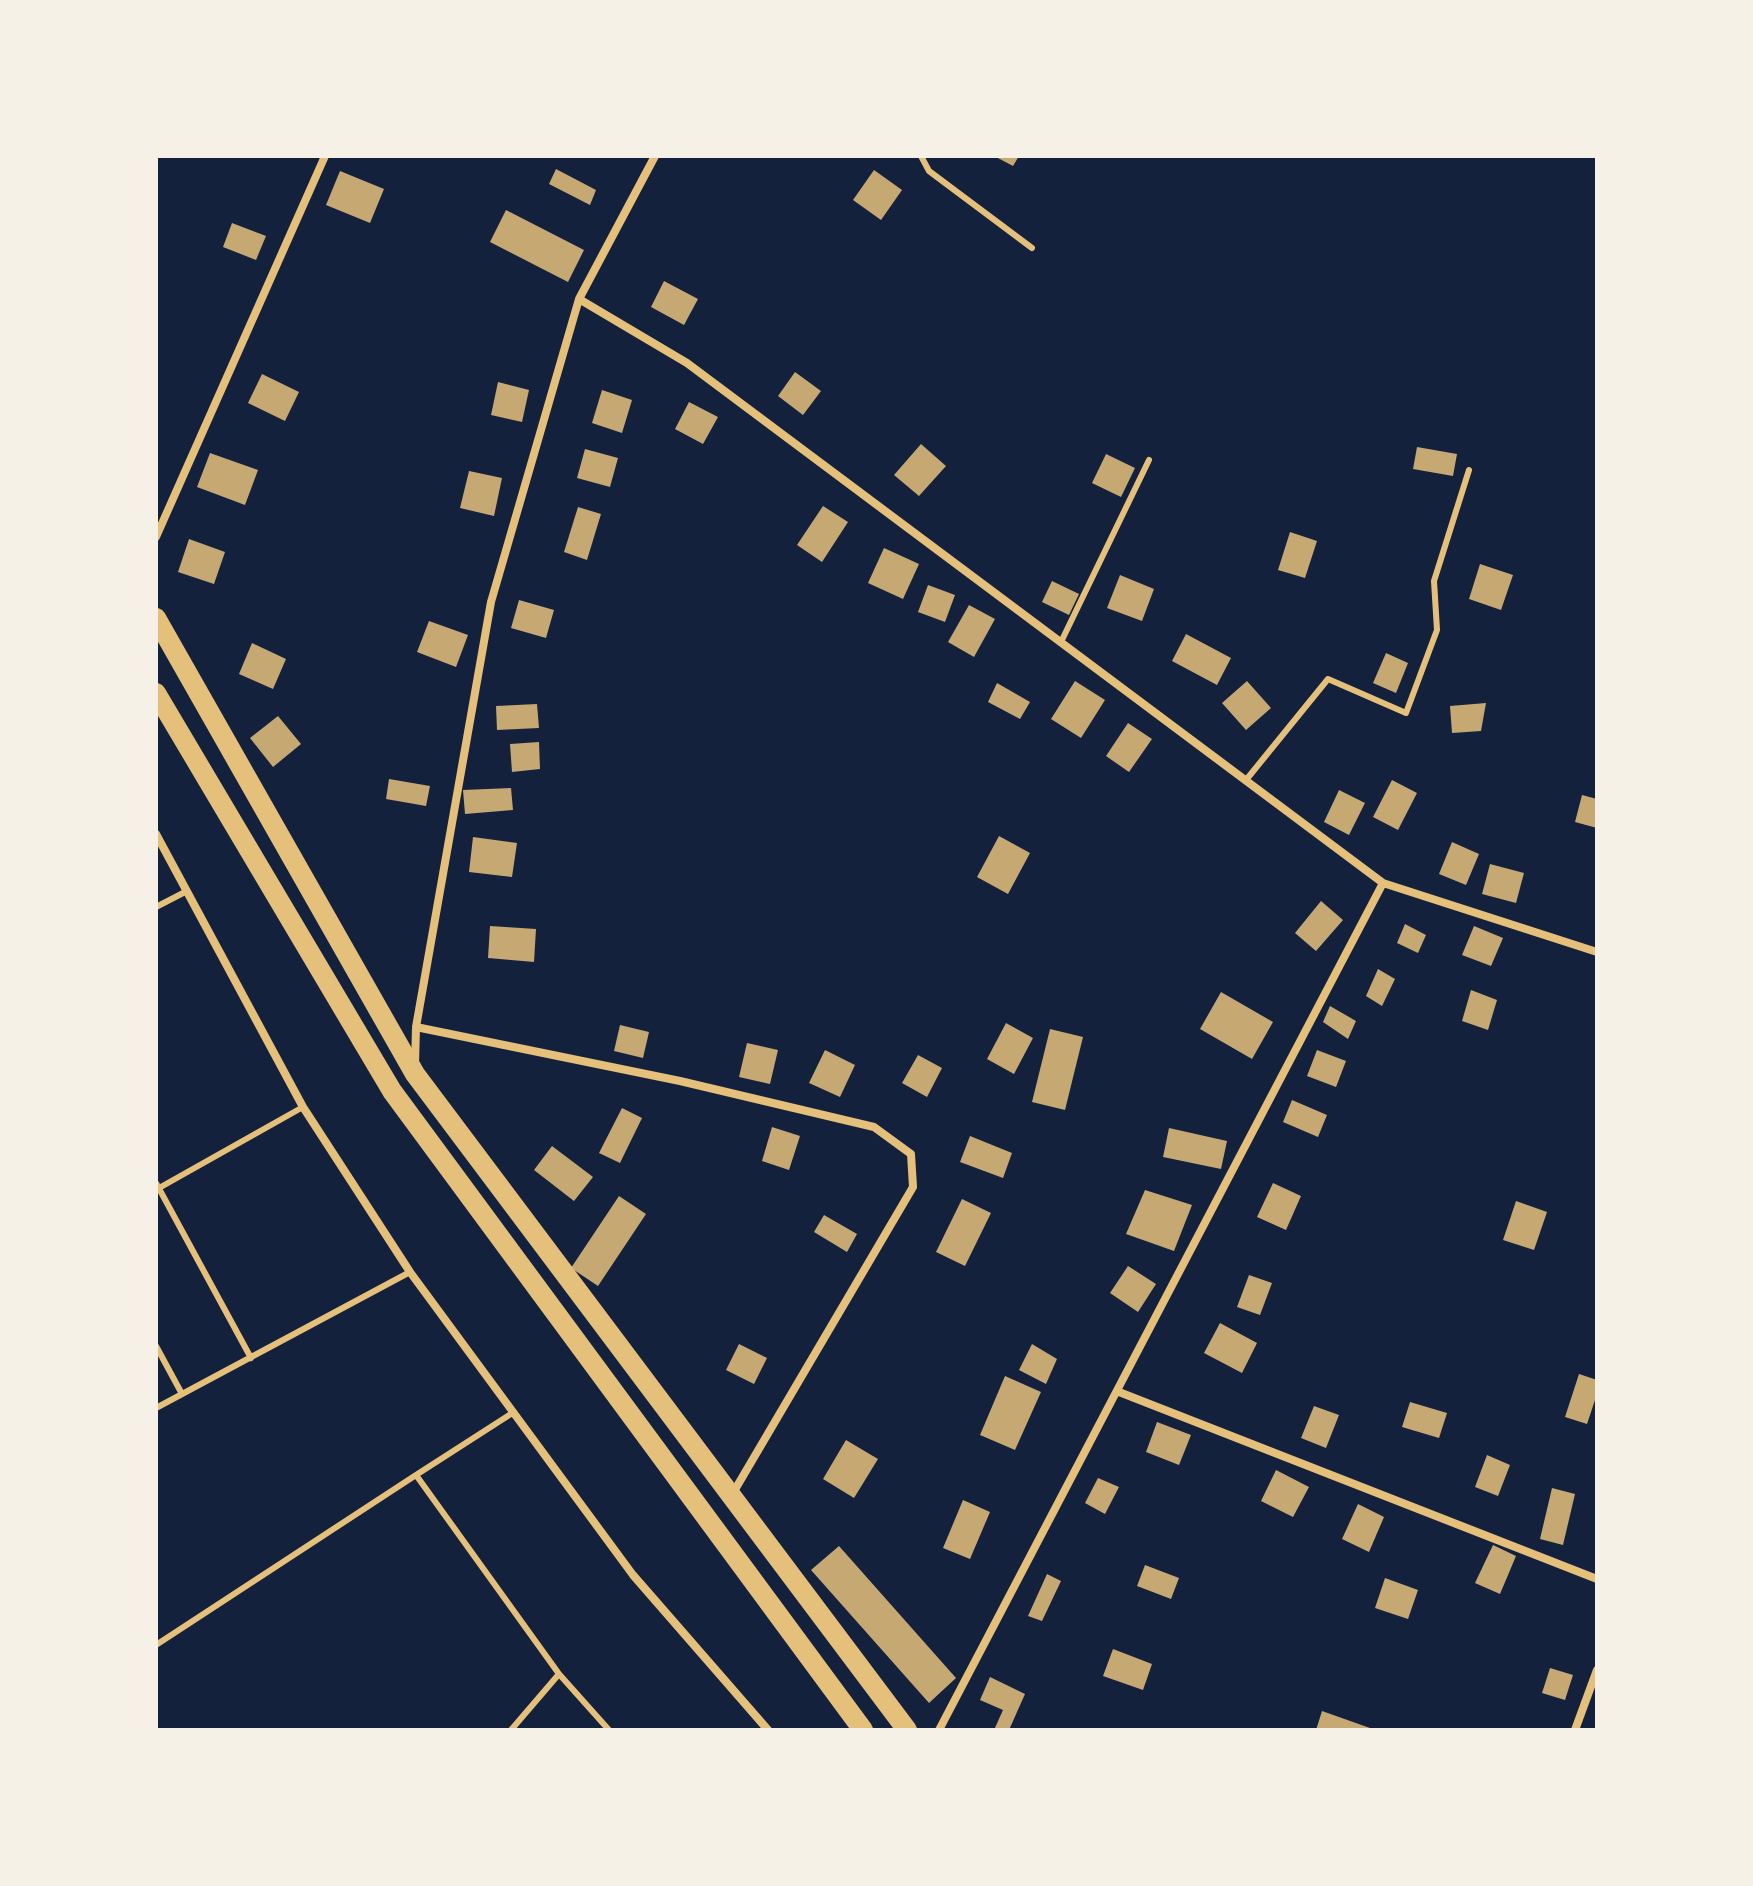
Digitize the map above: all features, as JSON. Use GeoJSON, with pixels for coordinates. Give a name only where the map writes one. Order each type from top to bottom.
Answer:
{"type":"FeatureCollection","features":[{"type":"Feature","properties":{"kind":"highway"},"geometry":{"type":"LineString","coordinates":[[156,618],[415,1074],[907,1730]]}},
{"type":"Feature","properties":{"kind":"highway"},"geometry":{"type":"LineString","coordinates":[[156,693],[392,1091],[863,1730]]}},
{"type":"Feature","properties":{"kind":"street"},"geometry":{"type":"LineString","coordinates":[[156,537],[325,156]]}},
{"type":"Feature","properties":{"kind":"street"},"geometry":{"type":"LineString","coordinates":[[415,1074],[416,1027],[491,602],[579,299],[655,156]]}},
{"type":"Feature","properties":{"kind":"street"},"geometry":{"type":"LineString","coordinates":[[579,299],[687,363],[1383,883],[1597,952]]}},
{"type":"Feature","properties":{"kind":"street"},"geometry":{"type":"LineString","coordinates":[[156,834],[303,1107],[410,1272],[633,1575],[768,1730]]}},
{"type":"Feature","properties":{"kind":"street"},"geometry":{"type":"LineString","coordinates":[[939,1730],[1119,1392],[1383,883]]}},
{"type":"Feature","properties":{"kind":"street"},"geometry":{"type":"LineString","coordinates":[[416,1027],[680,1081],[874,1127],[911,1154],[913,1187],[732,1496]]}},
{"type":"Feature","properties":{"kind":"street"},"geometry":{"type":"LineString","coordinates":[[1119,1392],[1597,1579]]}},
{"type":"Feature","properties":{"kind":"street"},"geometry":{"type":"LineString","coordinates":[[1575,1730],[1597,1670]]}},
{"type":"Feature","properties":{"kind":"lane"},"geometry":{"type":"LineString","coordinates":[[921,156],[929,171],[1032,248]]}},
{"type":"Feature","properties":{"kind":"lane"},"geometry":{"type":"LineString","coordinates":[[1061,642],[1149,460]]}},
{"type":"Feature","properties":{"kind":"lane"},"geometry":{"type":"LineString","coordinates":[[1246,780],[1328,679],[1406,713],[1437,630],[1434,581],[1469,470]]}},
{"type":"Feature","properties":{"kind":"lane"},"geometry":{"type":"LineString","coordinates":[[156,907],[187,891]]}},
{"type":"Feature","properties":{"kind":"lane"},"geometry":{"type":"LineString","coordinates":[[251,1358],[158,1186],[303,1107]]}},
{"type":"Feature","properties":{"kind":"lane"},"geometry":{"type":"LineString","coordinates":[[156,1408],[410,1272]]}},
{"type":"Feature","properties":{"kind":"lane"},"geometry":{"type":"LineString","coordinates":[[156,1346],[182,1394]]}},
{"type":"Feature","properties":{"kind":"lane"},"geometry":{"type":"LineString","coordinates":[[156,1645],[514,1412]]}},
{"type":"Feature","properties":{"kind":"lane"},"geometry":{"type":"LineString","coordinates":[[416,1475],[559,1674],[609,1730]]}},
{"type":"Feature","properties":{"kind":"lane"},"geometry":{"type":"LineString","coordinates":[[511,1730],[559,1674]]}},
{"type":"Feature","properties":{"kind":"building"},"geometry":{"type":"Polygon","coordinates":[[[994,156],[1019,156],[1013,166],[994,156]]]}},
{"type":"Feature","properties":{"kind":"building"},"geometry":{"type":"Polygon","coordinates":[[[556,169],[596,190],[590,205],[549,184],[556,169]]]}},
{"type":"Feature","properties":{"kind":"building"},"geometry":{"type":"Polygon","coordinates":[[[874,170],[902,190],[881,220],[853,200],[874,170]]]}},
{"type":"Feature","properties":{"kind":"building"},"geometry":{"type":"Polygon","coordinates":[[[340,171],[384,189],[370,223],[326,205],[340,171]]]}},
{"type":"Feature","properties":{"kind":"building"},"geometry":{"type":"Polygon","coordinates":[[[506,210],[584,250],[568,282],[490,242],[506,210]]]}},
{"type":"Feature","properties":{"kind":"building"},"geometry":{"type":"Polygon","coordinates":[[[232,223],[266,236],[256,260],[223,247],[232,223]]]}},
{"type":"Feature","properties":{"kind":"building"},"geometry":{"type":"Polygon","coordinates":[[[664,281],[698,299],[684,325],[651,307],[664,281]]]}},
{"type":"Feature","properties":{"kind":"building"},"geometry":{"type":"Polygon","coordinates":[[[795,372],[821,391],[803,415],[778,396],[795,372]]]}},
{"type":"Feature","properties":{"kind":"building"},"geometry":{"type":"Polygon","coordinates":[[[262,374],[299,392],[285,421],[248,403],[262,374]]]}},
{"type":"Feature","properties":{"kind":"building"},"geometry":{"type":"Polygon","coordinates":[[[498,382],[529,390],[522,422],[491,415],[498,382]]]}},
{"type":"Feature","properties":{"kind":"building"},"geometry":{"type":"Polygon","coordinates":[[[602,390],[632,400],[622,433],[592,423],[602,390]]]}},
{"type":"Feature","properties":{"kind":"building"},"geometry":{"type":"Polygon","coordinates":[[[689,402],[718,417],[703,444],[675,429],[689,402]]]}},
{"type":"Feature","properties":{"kind":"building"},"geometry":{"type":"Polygon","coordinates":[[[921,444],[946,466],[919,496],[894,475],[921,444]]]}},
{"type":"Feature","properties":{"kind":"building"},"geometry":{"type":"Polygon","coordinates":[[[1417,447],[1457,454],[1453,476],[1413,469],[1417,447]]]}},
{"type":"Feature","properties":{"kind":"building"},"geometry":{"type":"Polygon","coordinates":[[[585,449],[618,458],[610,487],[577,478],[585,449]]]}},
{"type":"Feature","properties":{"kind":"building"},"geometry":{"type":"Polygon","coordinates":[[[210,453],[258,470],[245,505],[197,487],[210,453]]]}},
{"type":"Feature","properties":{"kind":"building"},"geometry":{"type":"Polygon","coordinates":[[[1106,454],[1135,468],[1121,497],[1092,483],[1106,454]]]}},
{"type":"Feature","properties":{"kind":"building"},"geometry":{"type":"Polygon","coordinates":[[[469,471],[502,478],[494,516],[460,508],[469,471]]]}},
{"type":"Feature","properties":{"kind":"building"},"geometry":{"type":"Polygon","coordinates":[[[823,506],[848,522],[822,562],[797,545],[823,506]]]}},
{"type":"Feature","properties":{"kind":"building"},"geometry":{"type":"Polygon","coordinates":[[[578,507],[601,514],[587,560],[564,552],[578,507]]]}},
{"type":"Feature","properties":{"kind":"building"},"geometry":{"type":"Polygon","coordinates":[[[1290,532],[1317,541],[1305,578],[1278,570],[1290,532]]]}},
{"type":"Feature","properties":{"kind":"building"},"geometry":{"type":"Polygon","coordinates":[[[189,539],[225,552],[214,584],[178,572],[189,539]]]}},
{"type":"Feature","properties":{"kind":"building"},"geometry":{"type":"Polygon","coordinates":[[[884,548],[919,564],[903,599],[868,583],[884,548]]]}},
{"type":"Feature","properties":{"kind":"building"},"geometry":{"type":"Polygon","coordinates":[[[1480,564],[1513,575],[1501,610],[1469,599],[1480,564]]]}},
{"type":"Feature","properties":{"kind":"building"},"geometry":{"type":"Polygon","coordinates":[[[1120,575],[1154,589],[1142,621],[1107,608],[1120,575]]]}},
{"type":"Feature","properties":{"kind":"building"},"geometry":{"type":"Polygon","coordinates":[[[1052,581],[1079,594],[1069,615],[1042,602],[1052,581]]]}},
{"type":"Feature","properties":{"kind":"building"},"geometry":{"type":"Polygon","coordinates":[[[928,585],[955,595],[945,622],[918,612],[928,585]]]}},
{"type":"Feature","properties":{"kind":"building"},"geometry":{"type":"Polygon","coordinates":[[[519,600],[554,610],[546,638],[511,628],[519,600]]]}},
{"type":"Feature","properties":{"kind":"building"},"geometry":{"type":"Polygon","coordinates":[[[969,605],[995,619],[974,657],[948,642],[969,605]]]}},
{"type":"Feature","properties":{"kind":"building"},"geometry":{"type":"Polygon","coordinates":[[[429,621],[468,635],[456,667],[417,652],[429,621]]]}},
{"type":"Feature","properties":{"kind":"building"},"geometry":{"type":"Polygon","coordinates":[[[1186,634],[1231,658],[1217,685],[1172,661],[1186,634]]]}},
{"type":"Feature","properties":{"kind":"building"},"geometry":{"type":"Polygon","coordinates":[[[252,643],[286,659],[273,689],[239,674],[252,643]]]}},
{"type":"Feature","properties":{"kind":"building"},"geometry":{"type":"Polygon","coordinates":[[[1386,653],[1408,663],[1396,693],[1373,683],[1386,653]]]}},
{"type":"Feature","properties":{"kind":"building"},"geometry":{"type":"Polygon","coordinates":[[[1075,681],[1105,700],[1081,738],[1051,719],[1075,681]]]}},
{"type":"Feature","properties":{"kind":"building"},"geometry":{"type":"Polygon","coordinates":[[[1247,681],[1271,708],[1246,730],[1222,703],[1247,681]]]}},
{"type":"Feature","properties":{"kind":"building"},"geometry":{"type":"Polygon","coordinates":[[[997,683],[1030,702],[1020,719],[988,702],[997,683]]]}},
{"type":"Feature","properties":{"kind":"building"},"geometry":{"type":"Polygon","coordinates":[[[1486,703],[1481,731],[1452,733],[1450,706],[1486,703]]]}},
{"type":"Feature","properties":{"kind":"building"},"geometry":{"type":"Polygon","coordinates":[[[537,704],[539,728],[497,730],[496,706],[537,704]]]}},
{"type":"Feature","properties":{"kind":"building"},"geometry":{"type":"Polygon","coordinates":[[[278,716],[301,744],[273,767],[250,738],[278,716]]]}},
{"type":"Feature","properties":{"kind":"building"},"geometry":{"type":"Polygon","coordinates":[[[1128,723],[1152,739],[1129,772],[1106,756],[1128,723]]]}},
{"type":"Feature","properties":{"kind":"building"},"geometry":{"type":"Polygon","coordinates":[[[539,742],[540,769],[512,772],[510,744],[539,742]]]}},
{"type":"Feature","properties":{"kind":"building"},"geometry":{"type":"Polygon","coordinates":[[[389,779],[430,786],[426,806],[386,799],[389,779]]]}},
{"type":"Feature","properties":{"kind":"building"},"geometry":{"type":"Polygon","coordinates":[[[1392,780],[1417,793],[1398,830],[1373,817],[1392,780]]]}},
{"type":"Feature","properties":{"kind":"building"},"geometry":{"type":"Polygon","coordinates":[[[511,788],[513,810],[465,814],[463,790],[511,788]]]}},
{"type":"Feature","properties":{"kind":"building"},"geometry":{"type":"Polygon","coordinates":[[[1339,790],[1365,803],[1349,835],[1324,822],[1339,790]]]}},
{"type":"Feature","properties":{"kind":"building"},"geometry":{"type":"Polygon","coordinates":[[[1582,795],[1597,799],[1597,828],[1575,822],[1582,795]]]}},
{"type":"Feature","properties":{"kind":"building"},"geometry":{"type":"Polygon","coordinates":[[[999,836],[1030,853],[1008,894],[977,877],[999,836]]]}},
{"type":"Feature","properties":{"kind":"building"},"geometry":{"type":"Polygon","coordinates":[[[473,837],[517,843],[512,877],[469,872],[473,837]]]}},
{"type":"Feature","properties":{"kind":"building"},"geometry":{"type":"Polygon","coordinates":[[[1452,842],[1479,854],[1466,885],[1439,874],[1452,842]]]}},
{"type":"Feature","properties":{"kind":"building"},"geometry":{"type":"Polygon","coordinates":[[[1490,864],[1524,873],[1516,903],[1482,894],[1490,864]]]}},
{"type":"Feature","properties":{"kind":"building"},"geometry":{"type":"Polygon","coordinates":[[[1321,901],[1343,920],[1316,951],[1295,933],[1321,901]]]}},
{"type":"Feature","properties":{"kind":"building"},"geometry":{"type":"Polygon","coordinates":[[[1405,924],[1426,935],[1418,953],[1397,943],[1405,924]]]}},
{"type":"Feature","properties":{"kind":"building"},"geometry":{"type":"Polygon","coordinates":[[[490,926],[536,929],[534,962],[488,958],[490,926]]]}},
{"type":"Feature","properties":{"kind":"building"},"geometry":{"type":"Polygon","coordinates":[[[1474,926],[1503,938],[1491,966],[1462,955],[1474,926]]]}},
{"type":"Feature","properties":{"kind":"building"},"geometry":{"type":"Polygon","coordinates":[[[1378,969],[1395,979],[1382,1006],[1366,996],[1378,969]]]}},
{"type":"Feature","properties":{"kind":"building"},"geometry":{"type":"Polygon","coordinates":[[[1471,990],[1497,1000],[1488,1030],[1462,1021],[1471,990]]]}},
{"type":"Feature","properties":{"kind":"building"},"geometry":{"type":"Polygon","coordinates":[[[1221,992],[1273,1022],[1252,1059],[1200,1029],[1221,992]]]}},
{"type":"Feature","properties":{"kind":"building"},"geometry":{"type":"Polygon","coordinates":[[[1330,1006],[1356,1021],[1348,1039],[1323,1022],[1330,1006]]]}},
{"type":"Feature","properties":{"kind":"building"},"geometry":{"type":"Polygon","coordinates":[[[1006,1023],[1033,1038],[1014,1074],[987,1059],[1006,1023]]]}},
{"type":"Feature","properties":{"kind":"building"},"geometry":{"type":"Polygon","coordinates":[[[620,1025],[649,1032],[643,1058],[614,1051],[620,1025]]]}},
{"type":"Feature","properties":{"kind":"building"},"geometry":{"type":"Polygon","coordinates":[[[1050,1029],[1083,1037],[1065,1110],[1032,1102],[1050,1029]]]}},
{"type":"Feature","properties":{"kind":"building"},"geometry":{"type":"Polygon","coordinates":[[[747,1043],[778,1050],[770,1084],[739,1077],[747,1043]]]}},
{"type":"Feature","properties":{"kind":"building"},"geometry":{"type":"Polygon","coordinates":[[[825,1050],[855,1065],[840,1097],[809,1083],[825,1050]]]}},
{"type":"Feature","properties":{"kind":"building"},"geometry":{"type":"Polygon","coordinates":[[[1317,1050],[1346,1061],[1336,1087],[1307,1076],[1317,1050]]]}},
{"type":"Feature","properties":{"kind":"building"},"geometry":{"type":"Polygon","coordinates":[[[918,1055],[942,1068],[927,1097],[902,1083],[918,1055]]]}},
{"type":"Feature","properties":{"kind":"building"},"geometry":{"type":"Polygon","coordinates":[[[1292,1100],[1327,1115],[1318,1137],[1283,1122],[1292,1100]]]}},
{"type":"Feature","properties":{"kind":"building"},"geometry":{"type":"Polygon","coordinates":[[[622,1108],[642,1118],[620,1163],[599,1153],[622,1108]]]}},
{"type":"Feature","properties":{"kind":"building"},"geometry":{"type":"Polygon","coordinates":[[[772,1127],[800,1136],[789,1170],[762,1161],[772,1127]]]}},
{"type":"Feature","properties":{"kind":"building"},"geometry":{"type":"Polygon","coordinates":[[[1169,1128],[1227,1141],[1221,1169],[1163,1157],[1169,1128]]]}},
{"type":"Feature","properties":{"kind":"building"},"geometry":{"type":"Polygon","coordinates":[[[970,1136],[1012,1153],[1003,1178],[960,1162],[970,1136]]]}},
{"type":"Feature","properties":{"kind":"building"},"geometry":{"type":"Polygon","coordinates":[[[552,1146],[593,1177],[574,1201],[534,1170],[552,1146]]]}},
{"type":"Feature","properties":{"kind":"building"},"geometry":{"type":"Polygon","coordinates":[[[1273,1183],[1301,1196],[1286,1230],[1257,1217],[1273,1183]]]}},
{"type":"Feature","properties":{"kind":"building"},"geometry":{"type":"Polygon","coordinates":[[[1145,1190],[1192,1205],[1174,1251],[1126,1234],[1145,1190]]]}},
{"type":"Feature","properties":{"kind":"building"},"geometry":{"type":"Polygon","coordinates":[[[619,1196],[646,1214],[598,1286],[571,1268],[619,1196]]]}},
{"type":"Feature","properties":{"kind":"building"},"geometry":{"type":"Polygon","coordinates":[[[962,1199],[991,1213],[965,1266],[936,1252],[962,1199]]]}},
{"type":"Feature","properties":{"kind":"building"},"geometry":{"type":"Polygon","coordinates":[[[1516,1201],[1547,1212],[1534,1250],[1503,1240],[1516,1201]]]}},
{"type":"Feature","properties":{"kind":"building"},"geometry":{"type":"Polygon","coordinates":[[[824,1215],[857,1234],[847,1252],[814,1232],[824,1215]]]}},
{"type":"Feature","properties":{"kind":"building"},"geometry":{"type":"Polygon","coordinates":[[[1128,1266],[1156,1284],[1138,1312],[1110,1293],[1128,1266]]]}},
{"type":"Feature","properties":{"kind":"building"},"geometry":{"type":"Polygon","coordinates":[[[1249,1275],[1272,1283],[1260,1315],[1237,1307],[1249,1275]]]}},
{"type":"Feature","properties":{"kind":"building"},"geometry":{"type":"Polygon","coordinates":[[[1220,1323],[1257,1343],[1242,1373],[1204,1353],[1220,1323]]]}},
{"type":"Feature","properties":{"kind":"building"},"geometry":{"type":"Polygon","coordinates":[[[739,1344],[767,1358],[754,1384],[726,1370],[739,1344]]]}},
{"type":"Feature","properties":{"kind":"building"},"geometry":{"type":"Polygon","coordinates":[[[1032,1344],[1057,1359],[1046,1384],[1019,1370],[1032,1344]]]}},
{"type":"Feature","properties":{"kind":"building"},"geometry":{"type":"Polygon","coordinates":[[[1579,1374],[1597,1380],[1597,1394],[1587,1424],[1565,1417],[1579,1374]]]}},
{"type":"Feature","properties":{"kind":"building"},"geometry":{"type":"Polygon","coordinates":[[[1005,1376],[1041,1392],[1015,1450],[980,1435],[1005,1376]]]}},
{"type":"Feature","properties":{"kind":"building"},"geometry":{"type":"Polygon","coordinates":[[[1410,1402],[1447,1413],[1439,1438],[1402,1427],[1410,1402]]]}},
{"type":"Feature","properties":{"kind":"building"},"geometry":{"type":"Polygon","coordinates":[[[1314,1406],[1339,1415],[1326,1448],[1301,1438],[1314,1406]]]}},
{"type":"Feature","properties":{"kind":"building"},"geometry":{"type":"Polygon","coordinates":[[[1157,1422],[1191,1435],[1179,1465],[1146,1452],[1157,1422]]]}},
{"type":"Feature","properties":{"kind":"building"},"geometry":{"type":"Polygon","coordinates":[[[846,1440],[878,1459],[854,1498],[823,1479],[846,1440]]]}},
{"type":"Feature","properties":{"kind":"building"},"geometry":{"type":"Polygon","coordinates":[[[1487,1455],[1510,1465],[1498,1496],[1475,1487],[1487,1455]]]}},
{"type":"Feature","properties":{"kind":"building"},"geometry":{"type":"Polygon","coordinates":[[[1276,1470],[1309,1487],[1293,1517],[1261,1501],[1276,1470]]]}},
{"type":"Feature","properties":{"kind":"building"},"geometry":{"type":"Polygon","coordinates":[[[1098,1478],[1119,1487],[1105,1514],[1085,1503],[1098,1478]]]}},
{"type":"Feature","properties":{"kind":"building"},"geometry":{"type":"Polygon","coordinates":[[[1552,1488],[1575,1494],[1563,1545],[1540,1539],[1552,1488]]]}},
{"type":"Feature","properties":{"kind":"building"},"geometry":{"type":"Polygon","coordinates":[[[963,1500],[990,1512],[970,1559],[943,1548],[963,1500]]]}},
{"type":"Feature","properties":{"kind":"building"},"geometry":{"type":"Polygon","coordinates":[[[1358,1504],[1384,1517],[1369,1552],[1342,1539],[1358,1504]]]}},
{"type":"Feature","properties":{"kind":"building"},"geometry":{"type":"Polygon","coordinates":[[[1493,1545],[1516,1556],[1500,1594],[1475,1583],[1493,1545]]]}},
{"type":"Feature","properties":{"kind":"building"},"geometry":{"type":"Polygon","coordinates":[[[839,1546],[956,1678],[929,1703],[811,1570],[839,1546]]]}},
{"type":"Feature","properties":{"kind":"building"},"geometry":{"type":"Polygon","coordinates":[[[1145,1565],[1179,1578],[1171,1599],[1137,1586],[1145,1565]]]}},
{"type":"Feature","properties":{"kind":"building"},"geometry":{"type":"Polygon","coordinates":[[[1047,1574],[1061,1581],[1042,1621],[1028,1616],[1047,1574]]]}},
{"type":"Feature","properties":{"kind":"building"},"geometry":{"type":"Polygon","coordinates":[[[1385,1578],[1418,1590],[1408,1619],[1375,1608],[1385,1578]]]}},
{"type":"Feature","properties":{"kind":"building"},"geometry":{"type":"Polygon","coordinates":[[[1113,1649],[1152,1664],[1143,1690],[1103,1676],[1113,1649]]]}},
{"type":"Feature","properties":{"kind":"building"},"geometry":{"type":"Polygon","coordinates":[[[1550,1668],[1573,1675],[1565,1700],[1542,1693],[1550,1668]]]}},
{"type":"Feature","properties":{"kind":"building"},"geometry":{"type":"Polygon","coordinates":[[[990,1677],[1025,1694],[1009,1730],[994,1730],[1003,1710],[980,1700],[990,1677]]]}},
{"type":"Feature","properties":{"kind":"building"},"geometry":{"type":"Polygon","coordinates":[[[1322,1711],[1370,1728],[1316,1730],[1322,1711]]]}}]}
